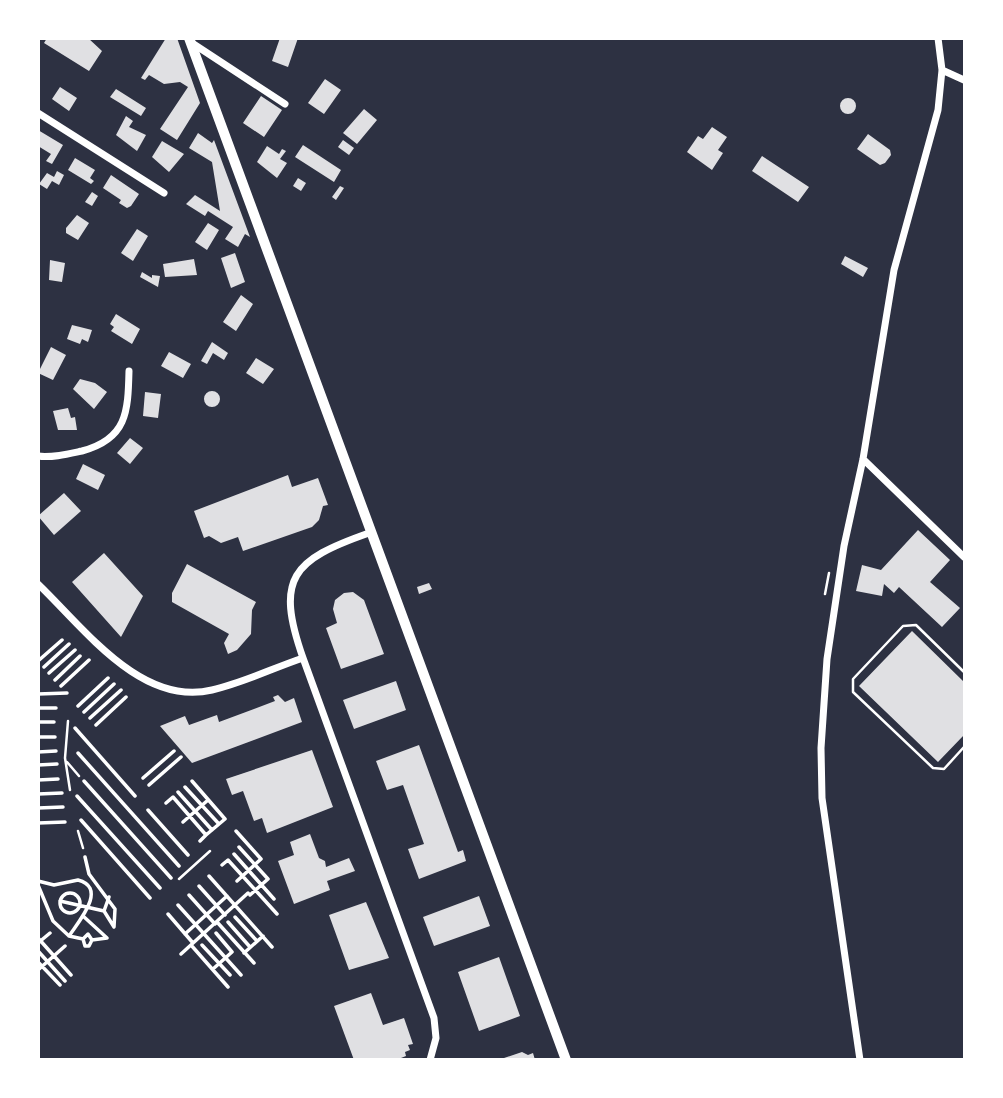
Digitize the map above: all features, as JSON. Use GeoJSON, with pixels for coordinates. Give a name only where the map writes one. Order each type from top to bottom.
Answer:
{"type":"FeatureCollection","features":[{"type":"Feature","properties":{"kind":"main road"},"geometry":{"type":"LineString","coordinates":[[189,40],[303,343],[369,533],[566,1059]]}},
{"type":"Feature","properties":{"kind":"street"},"geometry":{"type":"LineString","coordinates":[[860,1059],[822,798],[821,748],[827,659],[844,546],[863,459],[894,270],[938,110],[942,70],[938,38]]}},
{"type":"Feature","properties":{"kind":"street"},"geometry":{"type":"LineString","coordinates":[[189,40],[285,104]]}},
{"type":"Feature","properties":{"kind":"street"},"geometry":{"type":"LineString","coordinates":[[942,70],[964,80]]}},
{"type":"Feature","properties":{"kind":"street"},"geometry":{"type":"LineString","coordinates":[[38,113],[164,193]]}},
{"type":"Feature","properties":{"kind":"street"},"geometry":{"type":"LineString","coordinates":[[38,456],[97,447],[113,437],[128,406],[129,371]]}},
{"type":"Feature","properties":{"kind":"street"},"geometry":{"type":"LineString","coordinates":[[863,459],[964,557]]}},
{"type":"Feature","properties":{"kind":"street"},"geometry":{"type":"LineString","coordinates":[[369,533],[329,547],[309,560],[288,594],[288,607],[303,658],[434,1018],[436,1038],[430,1059]]}},
{"type":"Feature","properties":{"kind":"street"},"geometry":{"type":"LineString","coordinates":[[38,584],[136,677],[160,688],[186,692],[212,690],[303,658]]}},
{"type":"Feature","properties":{"kind":"lane"},"geometry":{"type":"LineString","coordinates":[[38,661],[62,640]]}},
{"type":"Feature","properties":{"kind":"lane"},"geometry":{"type":"LineString","coordinates":[[44,667],[69,644]]}},
{"type":"Feature","properties":{"kind":"lane"},"geometry":{"type":"LineString","coordinates":[[49,673],[75,650]]}},
{"type":"Feature","properties":{"kind":"lane"},"geometry":{"type":"LineString","coordinates":[[55,680],[80,656]]}},
{"type":"Feature","properties":{"kind":"lane"},"geometry":{"type":"LineString","coordinates":[[61,686],[89,660]]}},
{"type":"Feature","properties":{"kind":"lane"},"geometry":{"type":"LineString","coordinates":[[78,706],[108,678]]}},
{"type":"Feature","properties":{"kind":"lane"},"geometry":{"type":"LineString","coordinates":[[84,712],[114,684]]}},
{"type":"Feature","properties":{"kind":"lane"},"geometry":{"type":"LineString","coordinates":[[90,719],[121,690]]}},
{"type":"Feature","properties":{"kind":"lane"},"geometry":{"type":"LineString","coordinates":[[38,694],[67,693]]}},
{"type":"Feature","properties":{"kind":"lane"},"geometry":{"type":"LineString","coordinates":[[96,725],[126,697]]}},
{"type":"Feature","properties":{"kind":"lane"},"geometry":{"type":"LineString","coordinates":[[38,708],[56,708]]}},
{"type":"Feature","properties":{"kind":"lane"},"geometry":{"type":"LineString","coordinates":[[38,722],[54,722]]}},
{"type":"Feature","properties":{"kind":"lane"},"geometry":{"type":"LineString","coordinates":[[75,728],[135,796]]}},
{"type":"Feature","properties":{"kind":"lane"},"geometry":{"type":"LineString","coordinates":[[38,737],[55,737]]}},
{"type":"Feature","properties":{"kind":"lane"},"geometry":{"type":"LineString","coordinates":[[38,752],[56,751]]}},
{"type":"Feature","properties":{"kind":"lane"},"geometry":{"type":"LineString","coordinates":[[143,778],[174,751]]}},
{"type":"Feature","properties":{"kind":"lane"},"geometry":{"type":"LineString","coordinates":[[78,753],[179,866]]}},
{"type":"Feature","properties":{"kind":"lane"},"geometry":{"type":"LineString","coordinates":[[149,785],[181,757]]}},
{"type":"Feature","properties":{"kind":"lane"},"geometry":{"type":"LineString","coordinates":[[38,765],[57,764]]}},
{"type":"Feature","properties":{"kind":"lane"},"geometry":{"type":"LineString","coordinates":[[38,780],[58,779]]}},
{"type":"Feature","properties":{"kind":"lane"},"geometry":{"type":"LineString","coordinates":[[83,781],[171,878]]}},
{"type":"Feature","properties":{"kind":"lane"},"geometry":{"type":"LineString","coordinates":[[192,781],[225,819],[200,841]]}},
{"type":"Feature","properties":{"kind":"lane"},"geometry":{"type":"LineString","coordinates":[[185,787],[219,824]]}},
{"type":"Feature","properties":{"kind":"lane"},"geometry":{"type":"LineString","coordinates":[[178,792],[212,830]]}},
{"type":"Feature","properties":{"kind":"lane"},"geometry":{"type":"LineString","coordinates":[[38,794],[62,793]]}},
{"type":"Feature","properties":{"kind":"lane"},"geometry":{"type":"LineString","coordinates":[[78,796],[160,888]]}},
{"type":"Feature","properties":{"kind":"lane"},"geometry":{"type":"LineString","coordinates":[[166,803],[173,797],[206,835]]}},
{"type":"Feature","properties":{"kind":"lane"},"geometry":{"type":"LineString","coordinates":[[183,822],[208,800]]}},
{"type":"Feature","properties":{"kind":"lane"},"geometry":{"type":"LineString","coordinates":[[38,808],[63,807]]}},
{"type":"Feature","properties":{"kind":"lane"},"geometry":{"type":"LineString","coordinates":[[148,810],[188,855]]}},
{"type":"Feature","properties":{"kind":"lane"},"geometry":{"type":"LineString","coordinates":[[81,820],[150,898]]}},
{"type":"Feature","properties":{"kind":"lane"},"geometry":{"type":"LineString","coordinates":[[38,823],[65,822]]}},
{"type":"Feature","properties":{"kind":"lane"},"geometry":{"type":"LineString","coordinates":[[236,831],[261,859],[237,881]]}},
{"type":"Feature","properties":{"kind":"lane"},"geometry":{"type":"LineString","coordinates":[[181,954],[268,879],[239,847]]}},
{"type":"Feature","properties":{"kind":"lane"},"geometry":{"type":"LineString","coordinates":[[233,853],[274,899]]}},
{"type":"Feature","properties":{"kind":"lane"},"geometry":{"type":"LineString","coordinates":[[83,939],[87,947],[92,940],[107,938],[114,927],[115,909],[109,897],[89,874],[85,858]]}},
{"type":"Feature","properties":{"kind":"lane"},"geometry":{"type":"LineString","coordinates":[[222,865],[228,860],[277,914]]}},
{"type":"Feature","properties":{"kind":"lane"},"geometry":{"type":"LineString","coordinates":[[209,876],[272,947]]}},
{"type":"Feature","properties":{"kind":"lane"},"geometry":{"type":"LineString","coordinates":[[69,936],[88,906],[92,893],[87,883],[78,880],[54,885],[38,883],[53,920],[69,936],[83,939]]}},
{"type":"Feature","properties":{"kind":"lane"},"geometry":{"type":"LineString","coordinates":[[199,886],[225,915]]}},
{"type":"Feature","properties":{"kind":"lane"},"geometry":{"type":"LineString","coordinates":[[72,893],[79,898],[80,905],[75,911],[68,913],[61,908],[60,901],[64,894],[72,893]]}},
{"type":"Feature","properties":{"kind":"lane"},"geometry":{"type":"LineString","coordinates":[[189,895],[254,963]]}},
{"type":"Feature","properties":{"kind":"lane"},"geometry":{"type":"LineString","coordinates":[[185,934],[227,896]]}},
{"type":"Feature","properties":{"kind":"lane"},"geometry":{"type":"LineString","coordinates":[[104,911],[109,897]]}},
{"type":"Feature","properties":{"kind":"lane"},"geometry":{"type":"LineString","coordinates":[[60,901],[104,911],[114,927]]}},
{"type":"Feature","properties":{"kind":"lane"},"geometry":{"type":"LineString","coordinates":[[178,905],[241,975]]}},
{"type":"Feature","properties":{"kind":"lane"},"geometry":{"type":"LineString","coordinates":[[168,914],[228,987]]}},
{"type":"Feature","properties":{"kind":"lane"},"geometry":{"type":"LineString","coordinates":[[83,916],[107,938]]}},
{"type":"Feature","properties":{"kind":"lane"},"geometry":{"type":"LineString","coordinates":[[235,917],[257,942]]}},
{"type":"Feature","properties":{"kind":"lane"},"geometry":{"type":"LineString","coordinates":[[228,922],[250,947]]}},
{"type":"Feature","properties":{"kind":"lane"},"geometry":{"type":"LineString","coordinates":[[50,933],[39,941],[71,975]]}},
{"type":"Feature","properties":{"kind":"lane"},"geometry":{"type":"LineString","coordinates":[[213,970],[232,952],[216,933]]}},
{"type":"Feature","properties":{"kind":"lane"},"geometry":{"type":"LineString","coordinates":[[83,939],[88,934],[92,940]]}},
{"type":"Feature","properties":{"kind":"lane"},"geometry":{"type":"LineString","coordinates":[[244,953],[263,936]]}},
{"type":"Feature","properties":{"kind":"lane"},"geometry":{"type":"LineString","coordinates":[[202,945],[230,975]]}},
{"type":"Feature","properties":{"kind":"lane"},"geometry":{"type":"LineString","coordinates":[[41,969],[65,946]]}},
{"type":"Feature","properties":{"kind":"lane"},"geometry":{"type":"LineString","coordinates":[[38,951],[65,981]]}},
{"type":"Feature","properties":{"kind":"lane"},"geometry":{"type":"LineString","coordinates":[[38,962],[41,969],[60,985]]}},
{"type":"Feature","properties":{"kind":"path"},"geometry":{"type":"LineString","coordinates":[[964,672],[916,625],[903,626],[853,679],[853,692],[933,768],[944,769],[964,747]]}},
{"type":"Feature","properties":{"kind":"path"},"geometry":{"type":"LineString","coordinates":[[75,728],[68,721],[78,706]]}},
{"type":"Feature","properties":{"kind":"path"},"geometry":{"type":"LineString","coordinates":[[65,760],[83,781]]}},
{"type":"Feature","properties":{"kind":"building"},"geometry":{"type":"Polygon","coordinates":[[[47,38],[88,38],[102,51],[89,71],[44,43],[47,38]]]}},
{"type":"Feature","properties":{"kind":"building"},"geometry":{"type":"Polygon","coordinates":[[[166,38],[177,38],[200,103],[177,140],[160,129],[188,87],[180,82],[164,84],[149,75],[145,80],[141,78],[166,38]]]}},
{"type":"Feature","properties":{"kind":"building"},"geometry":{"type":"Polygon","coordinates":[[[280,38],[298,38],[288,67],[272,61],[280,38]]]}},
{"type":"Feature","properties":{"kind":"building"},"geometry":{"type":"Polygon","coordinates":[[[325,79],[341,90],[324,114],[308,103],[325,79]]]}},
{"type":"Feature","properties":{"kind":"building"},"geometry":{"type":"Polygon","coordinates":[[[60,87],[77,98],[69,111],[52,99],[60,87]]]}},
{"type":"Feature","properties":{"kind":"building"},"geometry":{"type":"Polygon","coordinates":[[[116,89],[146,108],[141,116],[110,97],[116,89]]]}},
{"type":"Feature","properties":{"kind":"building"},"geometry":{"type":"Polygon","coordinates":[[[261,96],[282,110],[264,137],[243,123],[261,96]]]}},
{"type":"Feature","properties":{"kind":"building"},"geometry":{"type":"Polygon","coordinates":[[[848,98],[856,106],[848,114],[840,106],[848,98]]]}},
{"type":"Feature","properties":{"kind":"building"},"geometry":{"type":"Polygon","coordinates":[[[364,109],[377,120],[357,144],[343,133],[364,109]]]}},
{"type":"Feature","properties":{"kind":"building"},"geometry":{"type":"Polygon","coordinates":[[[126,116],[133,121],[129,127],[146,135],[137,151],[116,135],[126,116]]]}},
{"type":"Feature","properties":{"kind":"building"},"geometry":{"type":"Polygon","coordinates":[[[712,127],[727,137],[718,150],[723,153],[712,170],[687,152],[698,136],[703,139],[712,127]]]}},
{"type":"Feature","properties":{"kind":"building"},"geometry":{"type":"Polygon","coordinates":[[[38,130],[63,145],[52,164],[46,161],[51,154],[38,146],[38,130]]]}},
{"type":"Feature","properties":{"kind":"building"},"geometry":{"type":"Polygon","coordinates":[[[198,133],[212,143],[214,140],[250,237],[245,234],[238,247],[225,239],[233,227],[208,211],[205,216],[186,204],[195,195],[220,211],[212,162],[189,148],[198,133]]]}},
{"type":"Feature","properties":{"kind":"building"},"geometry":{"type":"Polygon","coordinates":[[[868,134],[890,150],[891,155],[885,163],[880,165],[857,149],[868,134]]]}},
{"type":"Feature","properties":{"kind":"building"},"geometry":{"type":"Polygon","coordinates":[[[343,140],[354,148],[349,155],[338,147],[343,140]]]}},
{"type":"Feature","properties":{"kind":"building"},"geometry":{"type":"Polygon","coordinates":[[[162,141],[184,154],[169,172],[152,157],[162,141]]]}},
{"type":"Feature","properties":{"kind":"building"},"geometry":{"type":"Polygon","coordinates":[[[303,145],[341,170],[334,182],[295,157],[303,145]]]}},
{"type":"Feature","properties":{"kind":"building"},"geometry":{"type":"Polygon","coordinates":[[[267,146],[279,154],[282,149],[286,151],[280,159],[287,163],[277,178],[257,162],[267,146]]]}},
{"type":"Feature","properties":{"kind":"building"},"geometry":{"type":"Polygon","coordinates":[[[762,156],[809,187],[798,202],[752,171],[762,156]]]}},
{"type":"Feature","properties":{"kind":"building"},"geometry":{"type":"Polygon","coordinates":[[[75,158],[95,170],[90,178],[94,181],[91,184],[68,170],[75,158]]]}},
{"type":"Feature","properties":{"kind":"building"},"geometry":{"type":"Polygon","coordinates":[[[57,171],[64,175],[59,185],[52,181],[47,189],[39,184],[47,173],[54,177],[57,171]]]}},
{"type":"Feature","properties":{"kind":"building"},"geometry":{"type":"Polygon","coordinates":[[[111,175],[139,194],[131,206],[127,208],[119,203],[121,200],[103,188],[111,175]]]}},
{"type":"Feature","properties":{"kind":"building"},"geometry":{"type":"Polygon","coordinates":[[[298,178],[306,183],[301,191],[293,186],[298,178]]]}},
{"type":"Feature","properties":{"kind":"building"},"geometry":{"type":"Polygon","coordinates":[[[340,186],[344,188],[336,200],[332,197],[340,186]]]}},
{"type":"Feature","properties":{"kind":"building"},"geometry":{"type":"Polygon","coordinates":[[[92,192],[98,196],[92,206],[85,202],[92,192]]]}},
{"type":"Feature","properties":{"kind":"building"},"geometry":{"type":"Polygon","coordinates":[[[77,215],[89,223],[78,240],[66,233],[66,228],[77,215]]]}},
{"type":"Feature","properties":{"kind":"building"},"geometry":{"type":"Polygon","coordinates":[[[208,223],[219,230],[207,250],[195,242],[208,223]]]}},
{"type":"Feature","properties":{"kind":"building"},"geometry":{"type":"Polygon","coordinates":[[[137,229],[148,236],[133,261],[121,253],[137,229]]]}},
{"type":"Feature","properties":{"kind":"building"},"geometry":{"type":"Polygon","coordinates":[[[235,253],[245,282],[231,288],[221,258],[235,253]]]}},
{"type":"Feature","properties":{"kind":"building"},"geometry":{"type":"Polygon","coordinates":[[[845,256],[868,268],[863,277],[841,264],[845,256]]]}},
{"type":"Feature","properties":{"kind":"building"},"geometry":{"type":"Polygon","coordinates":[[[194,259],[197,275],[165,277],[163,264],[194,259]]]}},
{"type":"Feature","properties":{"kind":"building"},"geometry":{"type":"Polygon","coordinates":[[[50,260],[65,263],[62,282],[49,280],[50,260]]]}},
{"type":"Feature","properties":{"kind":"building"},"geometry":{"type":"Polygon","coordinates":[[[142,272],[152,278],[152,275],[160,276],[158,287],[140,277],[142,272]]]}},
{"type":"Feature","properties":{"kind":"building"},"geometry":{"type":"Polygon","coordinates":[[[241,295],[253,304],[236,331],[223,322],[241,295]]]}},
{"type":"Feature","properties":{"kind":"building"},"geometry":{"type":"Polygon","coordinates":[[[116,314],[140,329],[132,344],[111,331],[114,327],[110,324],[116,314]]]}},
{"type":"Feature","properties":{"kind":"building"},"geometry":{"type":"Polygon","coordinates":[[[72,325],[92,330],[88,342],[82,339],[80,344],[67,339],[72,325]]]}},
{"type":"Feature","properties":{"kind":"building"},"geometry":{"type":"Polygon","coordinates":[[[212,342],[228,353],[224,360],[213,353],[207,364],[201,361],[212,342]]]}},
{"type":"Feature","properties":{"kind":"building"},"geometry":{"type":"Polygon","coordinates":[[[51,347],[66,355],[53,380],[38,373],[51,347]]]}},
{"type":"Feature","properties":{"kind":"building"},"geometry":{"type":"Polygon","coordinates":[[[169,352],[191,364],[183,378],[161,366],[169,352]]]}},
{"type":"Feature","properties":{"kind":"building"},"geometry":{"type":"Polygon","coordinates":[[[256,358],[274,369],[263,384],[246,373],[256,358]]]}},
{"type":"Feature","properties":{"kind":"building"},"geometry":{"type":"Polygon","coordinates":[[[80,379],[95,383],[107,392],[94,409],[73,389],[80,379]]]}},
{"type":"Feature","properties":{"kind":"building"},"geometry":{"type":"Polygon","coordinates":[[[209,391],[215,391],[220,399],[218,405],[209,407],[204,402],[204,396],[209,391]]]}},
{"type":"Feature","properties":{"kind":"building"},"geometry":{"type":"Polygon","coordinates":[[[145,392],[161,394],[158,418],[143,416],[145,392]]]}},
{"type":"Feature","properties":{"kind":"building"},"geometry":{"type":"Polygon","coordinates":[[[68,408],[71,418],[75,417],[77,430],[58,430],[53,411],[68,408]]]}},
{"type":"Feature","properties":{"kind":"building"},"geometry":{"type":"Polygon","coordinates":[[[130,438],[143,448],[130,464],[117,453],[130,438]]]}},
{"type":"Feature","properties":{"kind":"building"},"geometry":{"type":"Polygon","coordinates":[[[83,464],[105,475],[98,490],[76,479],[83,464]]]}},
{"type":"Feature","properties":{"kind":"building"},"geometry":{"type":"Polygon","coordinates":[[[288,475],[292,487],[318,478],[328,505],[323,506],[319,520],[312,527],[243,551],[238,537],[221,543],[209,536],[204,538],[194,511],[288,475]]]}},
{"type":"Feature","properties":{"kind":"building"},"geometry":{"type":"Polygon","coordinates":[[[64,493],[81,511],[54,535],[38,516],[64,493]]]}},
{"type":"Feature","properties":{"kind":"building"},"geometry":{"type":"Polygon","coordinates":[[[918,530],[950,560],[930,582],[960,608],[942,627],[899,587],[894,593],[884,584],[882,596],[856,591],[862,565],[881,570],[918,530]]]}},
{"type":"Feature","properties":{"kind":"building"},"geometry":{"type":"Polygon","coordinates":[[[104,553],[143,596],[121,637],[72,582],[104,553]]]}},
{"type":"Feature","properties":{"kind":"building"},"geometry":{"type":"Polygon","coordinates":[[[187,564],[256,602],[252,610],[251,634],[237,650],[228,654],[224,643],[229,634],[172,602],[172,593],[187,564]]]}},
{"type":"Feature","properties":{"kind":"building"},"geometry":{"type":"Polygon","coordinates":[[[429,583],[432,589],[419,594],[417,587],[429,583]]]}},
{"type":"Feature","properties":{"kind":"building"},"geometry":{"type":"Polygon","coordinates":[[[353,592],[364,600],[384,654],[341,669],[326,628],[337,623],[333,609],[335,600],[344,593],[353,592]]]}},
{"type":"Feature","properties":{"kind":"building"},"geometry":{"type":"Polygon","coordinates":[[[912,631],[964,682],[964,735],[938,762],[859,686],[912,631]]]}},
{"type":"Feature","properties":{"kind":"building"},"geometry":{"type":"Polygon","coordinates":[[[396,681],[406,710],[354,729],[343,700],[396,681]]]}},
{"type":"Feature","properties":{"kind":"building"},"geometry":{"type":"Polygon","coordinates":[[[278,695],[285,702],[294,698],[302,722],[192,763],[160,726],[185,716],[189,725],[217,715],[219,722],[275,701],[273,697],[278,695]]]}},
{"type":"Feature","properties":{"kind":"building"},"geometry":{"type":"Polygon","coordinates":[[[419,745],[458,852],[463,850],[466,861],[419,879],[408,849],[424,844],[403,785],[387,790],[376,761],[419,745]]]}},
{"type":"Feature","properties":{"kind":"building"},"geometry":{"type":"Polygon","coordinates":[[[312,750],[333,807],[267,833],[262,818],[254,821],[243,791],[232,795],[226,779],[312,750]]]}},
{"type":"Feature","properties":{"kind":"building"},"geometry":{"type":"Polygon","coordinates":[[[310,834],[319,858],[325,861],[326,867],[349,858],[355,871],[327,881],[330,890],[294,904],[278,861],[294,855],[290,842],[310,834]]]}},
{"type":"Feature","properties":{"kind":"building"},"geometry":{"type":"Polygon","coordinates":[[[479,896],[490,926],[434,946],[423,917],[479,896]]]}},
{"type":"Feature","properties":{"kind":"building"},"geometry":{"type":"Polygon","coordinates":[[[366,902],[389,958],[349,970],[329,915],[366,902]]]}},
{"type":"Feature","properties":{"kind":"building"},"geometry":{"type":"Polygon","coordinates":[[[499,957],[520,1016],[479,1031],[458,972],[499,957]]]}},
{"type":"Feature","properties":{"kind":"building"},"geometry":{"type":"Polygon","coordinates":[[[371,993],[383,1025],[404,1018],[413,1044],[408,1045],[410,1050],[405,1052],[406,1056],[396,1060],[354,1060],[334,1006],[371,993]]]}},
{"type":"Feature","properties":{"kind":"building"},"geometry":{"type":"Polygon","coordinates":[[[522,1052],[528,1055],[533,1053],[535,1060],[498,1060],[522,1052]]]}}]}
